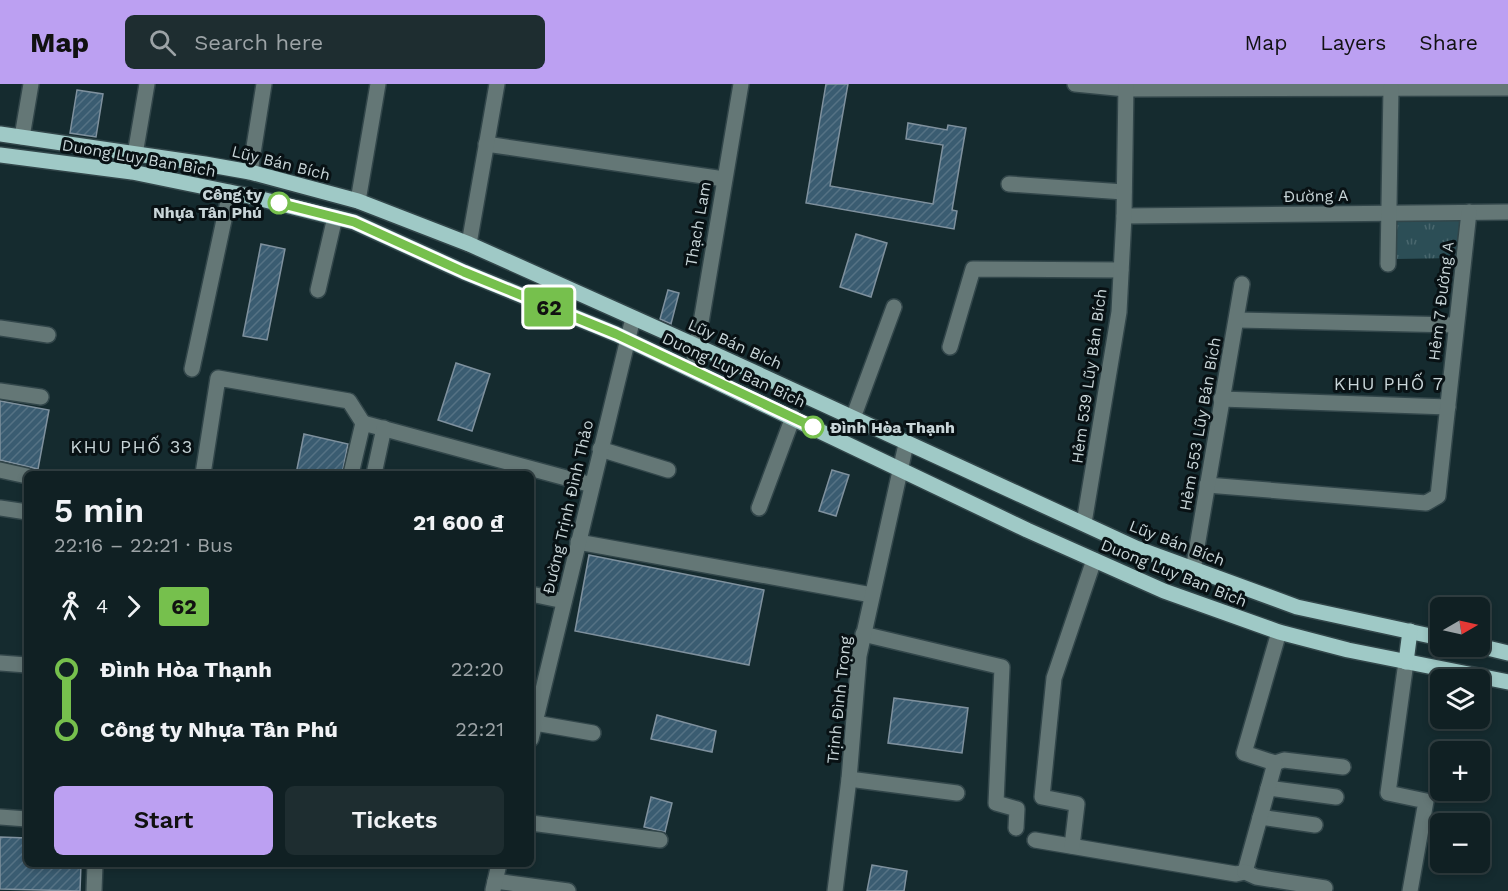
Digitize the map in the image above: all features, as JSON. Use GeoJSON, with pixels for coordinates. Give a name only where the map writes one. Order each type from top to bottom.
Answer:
{"type":"FeatureCollection","features":[{"type":"Feature","properties":{"kind":"main road","name":"Lũy Bán Bích"},"geometry":{"type":"LineString","coordinates":[[0,134],[250,172],[358,201],[469,244],[1136,548],[1297,607],[1430,636]]}},
{"type":"Feature","properties":{"kind":"main road","name":"Duong Luy Ban Bich"},"geometry":{"type":"LineString","coordinates":[[0,155],[132,172],[230,192],[354,222],[464,272],[626,339],[1164,591],[1279,632],[1406,662],[1508,682]]}},
{"type":"Feature","properties":{"kind":"main road"},"geometry":{"type":"LineString","coordinates":[[1406,662],[1410,631]]}},
{"type":"Feature","properties":{"kind":"main road"},"geometry":{"type":"LineString","coordinates":[[1490,649],[1508,653]]}},
{"type":"Feature","properties":{"kind":"street"},"geometry":{"type":"LineString","coordinates":[[22,136],[31,84]]}},
{"type":"Feature","properties":{"kind":"street"},"geometry":{"type":"LineString","coordinates":[[132,172],[147,84]]}},
{"type":"Feature","properties":{"kind":"street"},"geometry":{"type":"LineString","coordinates":[[250,172],[264,84]]}},
{"type":"Feature","properties":{"kind":"street"},"geometry":{"type":"LineString","coordinates":[[358,201],[378,84]]}},
{"type":"Feature","properties":{"kind":"street"},"geometry":{"type":"LineString","coordinates":[[469,244],[497,84]]}},
{"type":"Feature","properties":{"kind":"street","name":"Thạch Lam"},"geometry":{"type":"LineString","coordinates":[[693,370],[741,84]]}},
{"type":"Feature","properties":{"kind":"street"},"geometry":{"type":"LineString","coordinates":[[1074,84],[1508,88]]}},
{"type":"Feature","properties":{"kind":"street","name":"Hẻm 539 Lũy Bán Bích"},"geometry":{"type":"LineString","coordinates":[[1084,523],[1119,312],[1124,216],[1126,86]]}},
{"type":"Feature","properties":{"kind":"street"},"geometry":{"type":"LineString","coordinates":[[1388,264],[1391,88]]}},
{"type":"Feature","properties":{"kind":"street"},"geometry":{"type":"LineString","coordinates":[[486,144],[724,179]]}},
{"type":"Feature","properties":{"kind":"street"},"geometry":{"type":"LineString","coordinates":[[1009,184],[1124,192]]}},
{"type":"Feature","properties":{"kind":"street"},"geometry":{"type":"LineString","coordinates":[[192,369],[230,192]]}},
{"type":"Feature","properties":{"kind":"street","name":"Hẻm 7 Đường A"},"geometry":{"type":"LineString","coordinates":[[1207,485],[1426,503],[1438,496],[1469,212]]}},
{"type":"Feature","properties":{"kind":"street","name":"Đường A"},"geometry":{"type":"LineString","coordinates":[[1124,216],[1508,212]]}},
{"type":"Feature","properties":{"kind":"street"},"geometry":{"type":"LineString","coordinates":[[318,290],[335,217]]}},
{"type":"Feature","properties":{"kind":"street"},"geometry":{"type":"LineString","coordinates":[[950,347],[971,272],[976,268],[1121,270]]}},
{"type":"Feature","properties":{"kind":"street","name":"Hẻm 553 Lũy Bán Bích"},"geometry":{"type":"LineString","coordinates":[[1193,570],[1242,284]]}},
{"type":"Feature","properties":{"kind":"street"},"geometry":{"type":"LineString","coordinates":[[853,418],[894,307]]}},
{"type":"Feature","properties":{"kind":"street","name":"Đường Trịnh Đình Thảo"},"geometry":{"type":"LineString","coordinates":[[534,724],[626,339],[633,318]]}},
{"type":"Feature","properties":{"kind":"street"},"geometry":{"type":"LineString","coordinates":[[1237,320],[1455,325]]}},
{"type":"Feature","properties":{"kind":"street"},"geometry":{"type":"LineString","coordinates":[[0,327],[48,335]]}},
{"type":"Feature","properties":{"kind":"street"},"geometry":{"type":"LineString","coordinates":[[203,471],[218,378],[349,401],[363,423],[593,481]]}},
{"type":"Feature","properties":{"kind":"street"},"geometry":{"type":"LineString","coordinates":[[0,391],[41,398]]}},
{"type":"Feature","properties":{"kind":"street"},"geometry":{"type":"LineString","coordinates":[[1221,399],[1448,407]]}},
{"type":"Feature","properties":{"kind":"street"},"geometry":{"type":"LineString","coordinates":[[759,508],[792,417]]}},
{"type":"Feature","properties":{"kind":"street"},"geometry":{"type":"LineString","coordinates":[[352,471],[363,423]]}},
{"type":"Feature","properties":{"kind":"street"},"geometry":{"type":"LineString","coordinates":[[375,471],[384,428]]}},
{"type":"Feature","properties":{"kind":"street","name":"Trịnh Đình Trọng"},"geometry":{"type":"LineString","coordinates":[[835,891],[863,634],[906,444]]}},
{"type":"Feature","properties":{"kind":"street"},"geometry":{"type":"LineString","coordinates":[[486,447],[593,481]]}},
{"type":"Feature","properties":{"kind":"street"},"geometry":{"type":"LineString","coordinates":[[600,449],[668,470]]}},
{"type":"Feature","properties":{"kind":"street"},"geometry":{"type":"LineString","coordinates":[[0,470],[24,475]]}},
{"type":"Feature","properties":{"kind":"street"},"geometry":{"type":"LineString","coordinates":[[0,508],[24,512]]}},
{"type":"Feature","properties":{"kind":"street"},"geometry":{"type":"LineString","coordinates":[[578,542],[872,595]]}},
{"type":"Feature","properties":{"kind":"street"},"geometry":{"type":"LineString","coordinates":[[1072,846],[1077,804],[1042,797],[1054,678],[1094,560]]}},
{"type":"Feature","properties":{"kind":"street"},"geometry":{"type":"LineString","coordinates":[[534,595],[564,601]]}},
{"type":"Feature","properties":{"kind":"street"},"geometry":{"type":"LineString","coordinates":[[1279,632],[1244,753],[1275,763],[1284,760],[1343,767]]}},
{"type":"Feature","properties":{"kind":"street"},"geometry":{"type":"LineString","coordinates":[[863,634],[1002,667],[996,803],[1017,808],[1016,828]]}},
{"type":"Feature","properties":{"kind":"street"},"geometry":{"type":"LineString","coordinates":[[1406,662],[1388,793],[1426,801],[1410,891]]}},
{"type":"Feature","properties":{"kind":"street"},"geometry":{"type":"LineString","coordinates":[[0,663],[24,665]]}},
{"type":"Feature","properties":{"kind":"street"},"geometry":{"type":"LineString","coordinates":[[534,728],[593,733]]}},
{"type":"Feature","properties":{"kind":"street"},"geometry":{"type":"LineString","coordinates":[[1245,872],[1275,763]]}},
{"type":"Feature","properties":{"kind":"street"},"geometry":{"type":"LineString","coordinates":[[849,779],[957,793]]}},
{"type":"Feature","properties":{"kind":"street"},"geometry":{"type":"LineString","coordinates":[[1268,788],[1336,797]]}},
{"type":"Feature","properties":{"kind":"street"},"geometry":{"type":"LineString","coordinates":[[0,817],[24,819]]}},
{"type":"Feature","properties":{"kind":"street"},"geometry":{"type":"LineString","coordinates":[[1260,817],[1315,825]]}},
{"type":"Feature","properties":{"kind":"street"},"geometry":{"type":"LineString","coordinates":[[534,823],[660,840]]}},
{"type":"Feature","properties":{"kind":"street"},"geometry":{"type":"LineString","coordinates":[[1035,840],[1236,874],[1245,872],[1256,877],[1325,888]]}},
{"type":"Feature","properties":{"kind":"street"},"geometry":{"type":"LineString","coordinates":[[94,891],[95,867]]}},
{"type":"Feature","properties":{"kind":"street"},"geometry":{"type":"LineString","coordinates":[[498,867],[494,886],[568,891]]}},
{"type":"Feature","properties":{"kind":"green space"},"geometry":{"type":"Polygon","coordinates":[[[1394,219],[1463,219],[1457,258],[1395,259],[1394,219]]]}},
{"type":"Feature","properties":{"kind":"building"},"geometry":{"type":"Polygon","coordinates":[[[826,84],[848,84],[830,186],[933,204],[943,145],[906,139],[908,123],[947,130],[948,125],[966,128],[952,210],[957,211],[954,229],[806,203],[826,84]]]}},
{"type":"Feature","properties":{"kind":"building"},"geometry":{"type":"Polygon","coordinates":[[[77,90],[103,94],[96,137],[70,133],[77,90]]]}},
{"type":"Feature","properties":{"kind":"building"},"geometry":{"type":"Polygon","coordinates":[[[856,234],[887,243],[871,297],[840,287],[856,234]]]}},
{"type":"Feature","properties":{"kind":"building"},"geometry":{"type":"Polygon","coordinates":[[[261,244],[285,249],[267,340],[243,336],[261,244]]]}},
{"type":"Feature","properties":{"kind":"building"},"geometry":{"type":"Polygon","coordinates":[[[668,290],[679,293],[671,324],[660,319],[668,290]]]}},
{"type":"Feature","properties":{"kind":"building"},"geometry":{"type":"Polygon","coordinates":[[[456,363],[490,374],[472,431],[438,420],[456,363]]]}},
{"type":"Feature","properties":{"kind":"building"},"geometry":{"type":"Polygon","coordinates":[[[0,401],[49,410],[38,469],[0,460],[0,401]]]}},
{"type":"Feature","properties":{"kind":"building"},"geometry":{"type":"Polygon","coordinates":[[[304,434],[348,444],[343,471],[297,471],[304,434]]]}},
{"type":"Feature","properties":{"kind":"building","name":"Đình Hòa Thạnh"},"geometry":{"type":"Polygon","coordinates":[[[832,470],[849,475],[836,516],[819,511],[832,470]]]}},
{"type":"Feature","properties":{"kind":"building"},"geometry":{"type":"Polygon","coordinates":[[[589,555],[764,590],[749,665],[575,631],[589,555]]]}},
{"type":"Feature","properties":{"kind":"building"},"geometry":{"type":"Polygon","coordinates":[[[894,698],[968,708],[962,753],[888,743],[894,698]]]}},
{"type":"Feature","properties":{"kind":"building"},"geometry":{"type":"Polygon","coordinates":[[[657,715],[716,731],[712,752],[651,739],[657,715]]]}},
{"type":"Feature","properties":{"kind":"building"},"geometry":{"type":"Polygon","coordinates":[[[651,797],[672,803],[665,832],[644,827],[651,797]]]}},
{"type":"Feature","properties":{"kind":"building"},"geometry":{"type":"Polygon","coordinates":[[[0,837],[24,838],[24,867],[81,867],[80,891],[0,889],[0,837]]]}},
{"type":"Feature","properties":{"kind":"building"},"geometry":{"type":"Polygon","coordinates":[[[872,865],[907,871],[904,891],[867,891],[872,865]]]}},
{"type":"Feature","properties":{"kind":"bus line","name":"62"},"geometry":{"type":"LineString","coordinates":[[279,203],[354,222],[464,272],[616,334],[813,427]]}},
{"type":"Feature","properties":{"kind":"place","name":"Công ty Nhựa Tân Phú"},"geometry":{"type":"Point","coordinates":[279,203]}},
{"type":"Feature","properties":{"kind":"place","name":"Đình Hòa Thạnh"},"geometry":{"type":"Point","coordinates":[813,427]}},
{"type":"Feature","properties":{"kind":"district","name":"KHU PHỐ 7"},"geometry":{"type":"Point","coordinates":[1389,383]}},
{"type":"Feature","properties":{"kind":"district","name":"KHU PHỐ 33"},"geometry":{"type":"Point","coordinates":[132,446]}}]}
